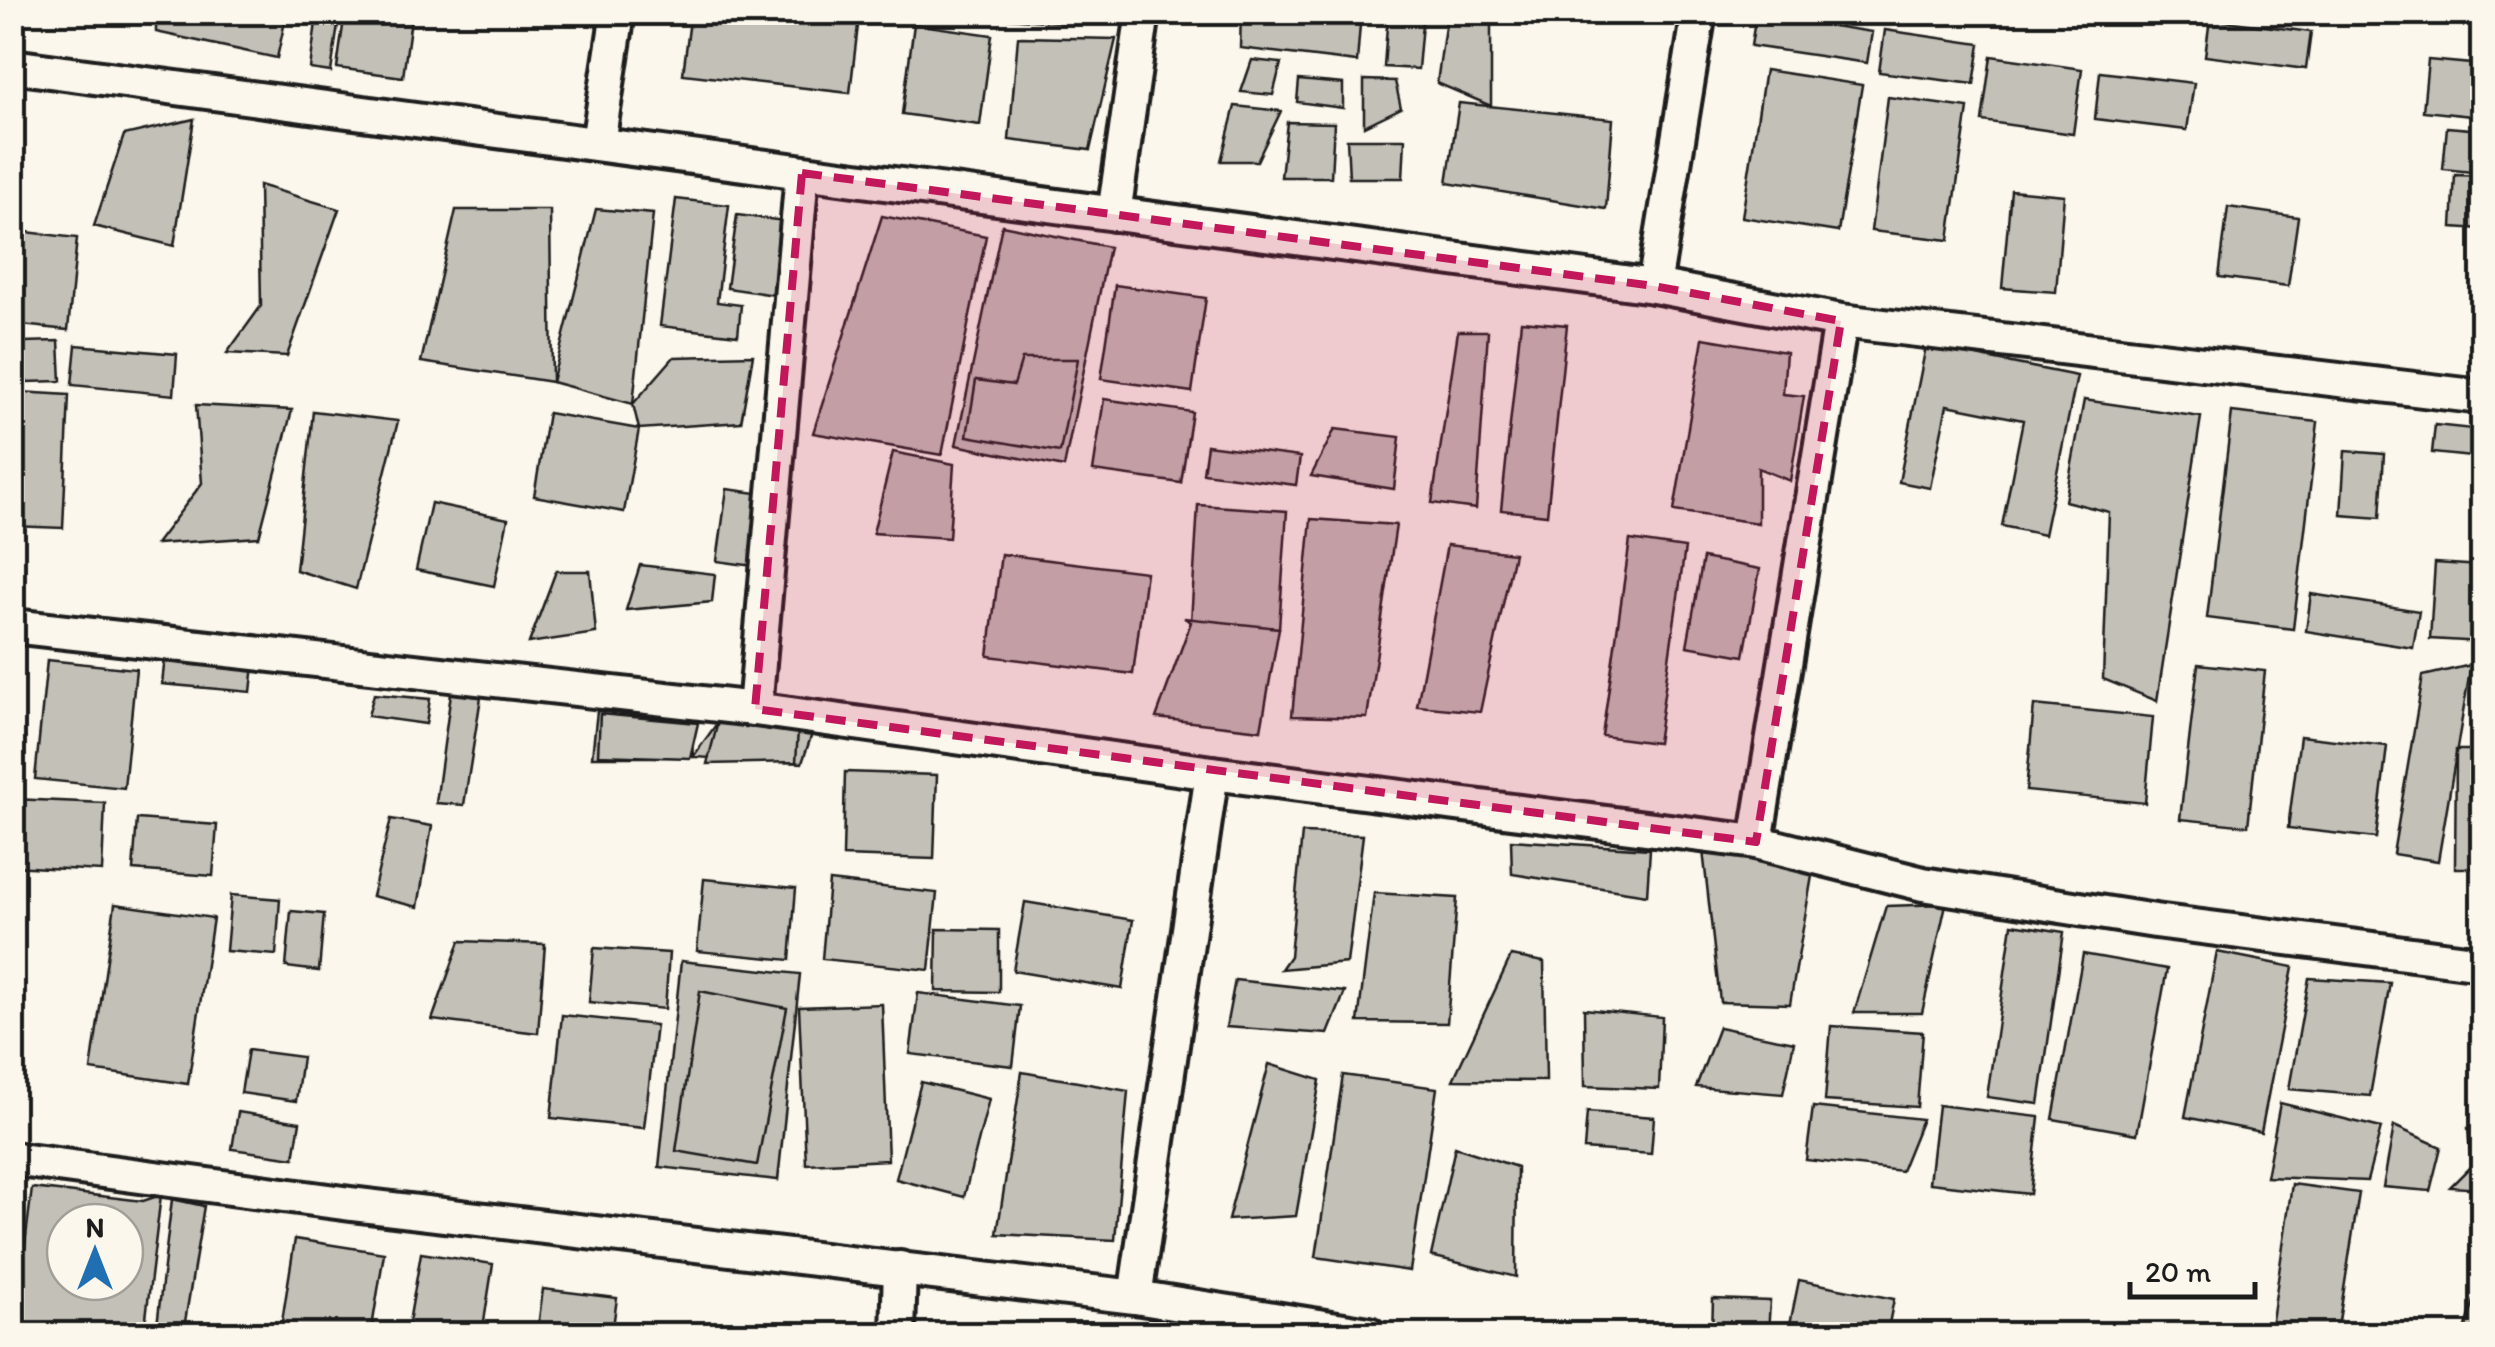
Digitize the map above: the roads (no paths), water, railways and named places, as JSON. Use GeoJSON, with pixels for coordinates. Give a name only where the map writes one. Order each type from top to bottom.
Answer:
{"type":"FeatureCollection","features":[{"type":"Feature","properties":{"kind":"street"},"geometry":{"type":"LineString","coordinates":[[598,143],[618,12]]}},
{"type":"Feature","properties":{"kind":"street"},"geometry":{"type":"LineString","coordinates":[[1114,214],[1143,12]]}},
{"type":"Feature","properties":{"kind":"street"},"geometry":{"type":"LineString","coordinates":[[1654,286],[1699,12]]}},
{"type":"Feature","properties":{"kind":"street"},"geometry":{"type":"LineString","coordinates":[[12,66],[1654,286],[1841,320],[2482,397]]}},
{"type":"Feature","properties":{"kind":"street"},"geometry":{"type":"LineString","coordinates":[[755,709],[802,174]]}},
{"type":"Feature","properties":{"kind":"street"},"geometry":{"type":"LineString","coordinates":[[1756,842],[1841,320]]}},
{"type":"Feature","properties":{"kind":"street"},"geometry":{"type":"LineString","coordinates":[[12,626],[755,709],[1212,773],[1756,842],[1942,887],[2154,921],[2482,962]]}},
{"type":"Feature","properties":{"kind":"street"},"geometry":{"type":"LineString","coordinates":[[1136,1297],[1212,773]]}},
{"type":"Feature","properties":{"kind":"street"},"geometry":{"type":"LineString","coordinates":[[12,1159],[352,1204],[1136,1297],[1369,1334]]}},
{"type":"Feature","properties":{"kind":"street"},"geometry":{"type":"LineString","coordinates":[[898,1334],[900,1268]]}}]}
